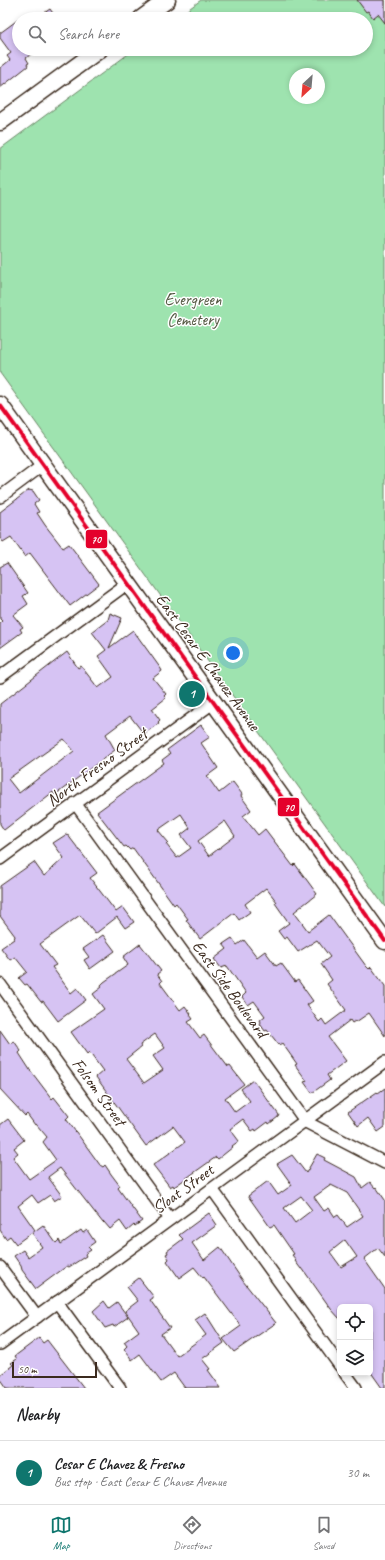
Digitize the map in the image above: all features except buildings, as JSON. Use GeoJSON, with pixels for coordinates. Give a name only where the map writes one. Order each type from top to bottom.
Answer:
{"type":"FeatureCollection","features":[{"type":"Feature","properties":{"kind":"main road"},"geometry":{"type":"LineString","coordinates":[[151,12],[167,0]]}},
{"type":"Feature","properties":{"kind":"main road"},"geometry":{"type":"LineString","coordinates":[[0,122],[90,56]]}},
{"type":"Feature","properties":{"kind":"main road","name":"East Cesar E Chavez Avenue"},"geometry":{"type":"LineString","coordinates":[[0,405],[385,941]]}},
{"type":"Feature","properties":{"kind":"street"},"geometry":{"type":"LineString","coordinates":[[0,497],[43,465]]}},
{"type":"Feature","properties":{"kind":"street"},"geometry":{"type":"LineString","coordinates":[[0,677],[128,583]]}},
{"type":"Feature","properties":{"kind":"street","name":"North Fresno Street"},"geometry":{"type":"LineString","coordinates":[[0,859],[214,702]]}},
{"type":"Feature","properties":{"kind":"street","name":"East Side Boulevard"},"geometry":{"type":"LineString","coordinates":[[75,803],[306,1122],[385,1163]]}},
{"type":"Feature","properties":{"kind":"street","name":"Folsom Street"},"geometry":{"type":"LineString","coordinates":[[0,984],[170,1219]]}},
{"type":"Feature","properties":{"kind":"street","name":"Sloat Street"},"geometry":{"type":"LineString","coordinates":[[0,1344],[170,1219],[306,1122],[385,1062]]}},
{"type":"Feature","properties":{"kind":"street"},"geometry":{"type":"LineString","coordinates":[[212,1189],[337,1362]]}},
{"type":"Feature","properties":{"kind":"street"},"geometry":{"type":"LineString","coordinates":[[0,1267],[37,1317]]}},
{"type":"Feature","properties":{"kind":"street"},"geometry":{"type":"LineString","coordinates":[[58,1302],[120,1388]]}},
{"type":"Feature","properties":{"kind":"street"},"geometry":{"type":"LineString","coordinates":[[347,1376],[356,1388]]}},
{"type":"Feature","properties":{"kind":"green space","name":"Evergreen Cemetery"},"geometry":{"type":"Polygon","coordinates":[[[201,0],[385,0],[385,907],[0,373],[0,149],[126,56],[373,56],[373,12],[185,12],[201,0]]]}},
{"type":"Feature","properties":{"kind":"transit line","name":"70"},"geometry":{"type":"LineString","coordinates":[[0,405],[385,941]]}},
{"type":"Feature","properties":{"kind":"place","name":"Cesar E Chavez & Fresno"},"geometry":{"type":"Point","coordinates":[192,694]}}]}
